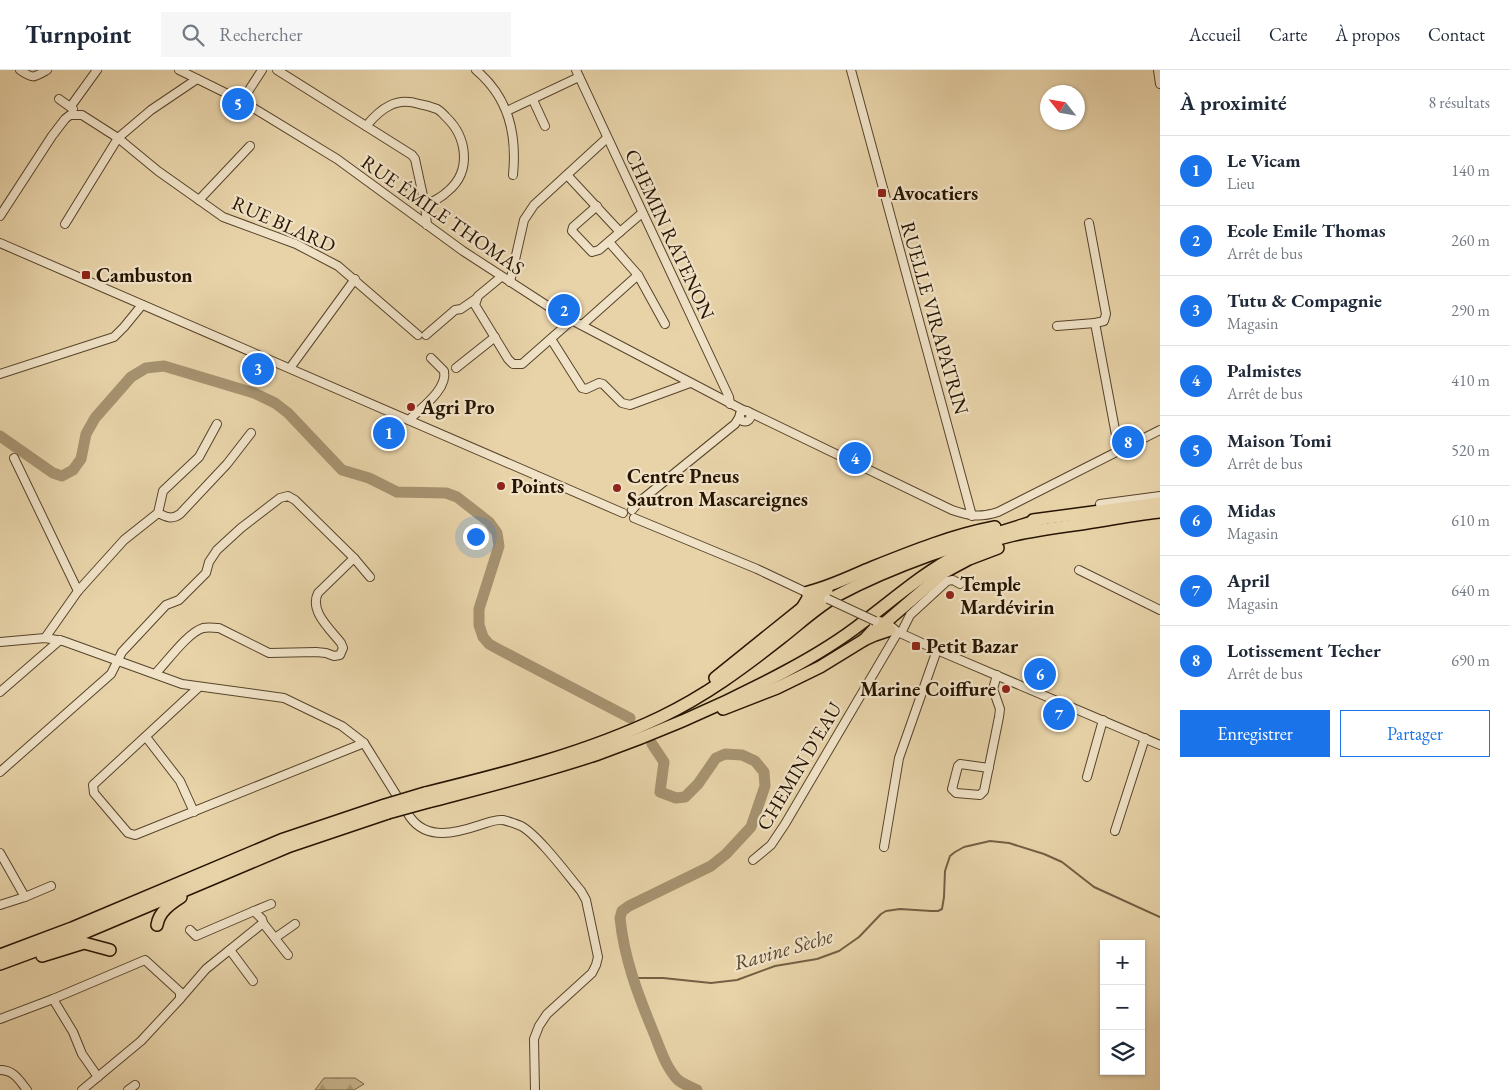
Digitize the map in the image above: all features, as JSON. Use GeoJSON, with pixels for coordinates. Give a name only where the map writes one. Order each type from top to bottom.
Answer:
{"type":"FeatureCollection","features":[{"type":"Feature","properties":{"kind":"highway"},"geometry":{"type":"LineString","coordinates":[[611,739],[711,681],[813,601],[926,545],[1011,523],[1160,503]]}},
{"type":"Feature","properties":{"kind":"highway"},"geometry":{"type":"LineString","coordinates":[[426,798],[510,781],[599,754],[697,715],[787,671],[815,655],[863,623],[905,588],[959,554],[997,540],[1022,534],[1160,512]]}},
{"type":"Feature","properties":{"kind":"highway"},"geometry":{"type":"LineString","coordinates":[[0,955],[81,925],[281,840],[426,798],[611,739],[662,717],[722,683],[838,596],[939,551],[1039,520]]}},
{"type":"Feature","properties":{"kind":"highway"},"geometry":{"type":"LineString","coordinates":[[697,715],[717,711],[777,688],[820,667],[864,640],[876,627],[891,628],[898,614],[933,580],[953,566],[1024,539],[1082,524]]}},
{"type":"Feature","properties":{"kind":"highway"},"geometry":{"type":"LineString","coordinates":[[802,608],[806,603],[808,592],[827,595]]}},
{"type":"Feature","properties":{"kind":"highway"},"geometry":{"type":"LineString","coordinates":[[0,964],[84,933],[290,846],[387,809]]}},
{"type":"Feature","properties":{"kind":"highway"},"geometry":{"type":"LineString","coordinates":[[157,925],[158,919],[170,904],[195,886]]}},
{"type":"Feature","properties":{"kind":"highway"},"geometry":{"type":"LineString","coordinates":[[0,970],[84,943],[110,950]]}},
{"type":"Feature","properties":{"kind":"street"},"geometry":{"type":"LineString","coordinates":[[20,70],[34,77],[47,70]]}},
{"type":"Feature","properties":{"kind":"street"},"geometry":{"type":"LineString","coordinates":[[71,106],[97,70]]}},
{"type":"Feature","properties":{"kind":"street","name":"RUE ÉMILE THOMAS"},"geometry":{"type":"LineString","coordinates":[[179,70],[242,101],[337,158],[426,225],[501,277],[572,320],[730,404]]}},
{"type":"Feature","properties":{"kind":"street"},"geometry":{"type":"LineString","coordinates":[[242,101],[262,70]]}},
{"type":"Feature","properties":{"kind":"street"},"geometry":{"type":"LineString","coordinates":[[277,70],[412,155],[415,160],[425,205],[426,225]]}},
{"type":"Feature","properties":{"kind":"street"},"geometry":{"type":"LineString","coordinates":[[476,70],[491,85],[506,111],[513,133],[515,153],[513,175]]}},
{"type":"Feature","properties":{"kind":"street","name":"RUELLE VIRAPATRIN"},"geometry":{"type":"LineString","coordinates":[[851,70],[972,516]]}},
{"type":"Feature","properties":{"kind":"street"},"geometry":{"type":"LineString","coordinates":[[1158,70],[1160,84]]}},
{"type":"Feature","properties":{"kind":"street"},"geometry":{"type":"LineString","coordinates":[[506,111],[533,100],[578,74]]}},
{"type":"Feature","properties":{"kind":"street","name":"CHEMIN RATENON"},"geometry":{"type":"LineString","coordinates":[[578,74],[729,397],[730,404]]}},
{"type":"Feature","properties":{"kind":"street"},"geometry":{"type":"LineString","coordinates":[[65,224],[118,138],[151,110],[197,79]]}},
{"type":"Feature","properties":{"kind":"street"},"geometry":{"type":"LineString","coordinates":[[0,216],[52,136],[65,119],[75,114],[71,106],[59,98]]}},
{"type":"Feature","properties":{"kind":"street"},"geometry":{"type":"LineString","coordinates":[[533,100],[545,126]]}},
{"type":"Feature","properties":{"kind":"street"},"geometry":{"type":"LineString","coordinates":[[366,126],[384,109],[399,102],[413,102],[439,110],[452,123],[461,136],[464,150],[464,165],[458,179],[450,190],[425,205]]}},
{"type":"Feature","properties":{"kind":"street","name":"RUE BLARD"},"geometry":{"type":"LineString","coordinates":[[75,114],[82,115],[118,138],[158,171],[223,217],[310,250],[338,266],[418,335]]}},
{"type":"Feature","properties":{"kind":"street"},"geometry":{"type":"LineString","coordinates":[[510,282],[524,220],[528,212],[607,138]]}},
{"type":"Feature","properties":{"kind":"street","name":"RUE BLARD"},"geometry":{"type":"LineString","coordinates":[[199,200],[250,146]]}},
{"type":"Feature","properties":{"kind":"street"},"geometry":{"type":"LineString","coordinates":[[567,175],[620,232]]}},
{"type":"Feature","properties":{"kind":"street"},"geometry":{"type":"LineString","coordinates":[[596,206],[573,227],[572,231],[592,252],[599,250],[642,213]]}},
{"type":"Feature","properties":{"kind":"street"},"geometry":{"type":"LineString","coordinates":[[1057,326],[1104,321],[1106,314],[1089,223]]}},
{"type":"Feature","properties":{"kind":"street"},"geometry":{"type":"LineString","coordinates":[[609,242],[638,275],[665,324]]}},
{"type":"Feature","properties":{"kind":"street"},"geometry":{"type":"LineString","coordinates":[[0,243],[624,513],[626,510],[808,592]]}},
{"type":"Feature","properties":{"kind":"street"},"geometry":{"type":"LineString","coordinates":[[582,325],[638,275]]}},
{"type":"Feature","properties":{"kind":"street"},"geometry":{"type":"LineString","coordinates":[[426,335],[455,310],[461,309],[501,277]]}},
{"type":"Feature","properties":{"kind":"street"},"geometry":{"type":"LineString","coordinates":[[290,368],[354,280]]}},
{"type":"Feature","properties":{"kind":"street"},"geometry":{"type":"LineString","coordinates":[[478,296],[476,308],[508,359],[517,365],[522,364],[572,320]]}},
{"type":"Feature","properties":{"kind":"street"},"geometry":{"type":"LineString","coordinates":[[0,374],[114,337],[142,305]]}},
{"type":"Feature","properties":{"kind":"street"},"geometry":{"type":"LineString","coordinates":[[1095,323],[1119,451]]}},
{"type":"Feature","properties":{"kind":"street"},"geometry":{"type":"LineString","coordinates":[[456,368],[495,337]]}},
{"type":"Feature","properties":{"kind":"street"},"geometry":{"type":"LineString","coordinates":[[551,339],[582,388],[589,389],[599,383],[603,384],[624,404],[630,405],[690,383]]}},
{"type":"Feature","properties":{"kind":"street"},"geometry":{"type":"LineString","coordinates":[[409,420],[438,391],[444,382],[444,371],[430,358]]}},
{"type":"Feature","properties":{"kind":"street"},"geometry":{"type":"LineString","coordinates":[[730,404],[743,415],[761,418],[952,510],[972,516],[986,516],[998,512],[1160,430]]}},
{"type":"Feature","properties":{"kind":"street"},"geometry":{"type":"LineString","coordinates":[[633,514],[639,502],[735,424],[743,415]]}},
{"type":"Feature","properties":{"kind":"street"},"geometry":{"type":"LineString","coordinates":[[45,638],[78,591],[124,540],[158,514],[163,491],[199,457],[217,424]]}},
{"type":"Feature","properties":{"kind":"street"},"geometry":{"type":"LineString","coordinates":[[158,514],[169,518],[175,518],[180,514],[227,464],[251,432]]}},
{"type":"Feature","properties":{"kind":"street"},"geometry":{"type":"LineString","coordinates":[[14,458],[78,591]]}},
{"type":"Feature","properties":{"kind":"street"},"geometry":{"type":"LineString","coordinates":[[0,772],[111,674],[122,652],[166,605],[179,600],[206,573],[212,556],[241,528],[280,498],[288,496],[297,502],[354,558],[370,577]]}},
{"type":"Feature","properties":{"kind":"street"},"geometry":{"type":"LineString","coordinates":[[1100,504],[1160,496]]}},
{"type":"Feature","properties":{"kind":"street"},"geometry":{"type":"LineString","coordinates":[[155,674],[190,636],[203,628],[219,628],[269,652],[316,652],[334,656],[340,655],[341,643],[316,610],[314,604],[318,593],[354,558]]}},
{"type":"Feature","properties":{"kind":"street"},"geometry":{"type":"LineString","coordinates":[[1079,570],[1160,610]]}},
{"type":"Feature","properties":{"kind":"street","name":"CHEMIN D'EAU"},"geometry":{"type":"LineString","coordinates":[[753,860],[771,845],[784,824],[891,628],[910,615],[947,580],[953,580],[960,584]]}},
{"type":"Feature","properties":{"kind":"street"},"geometry":{"type":"LineString","coordinates":[[827,595],[937,650],[1160,745]]}},
{"type":"Feature","properties":{"kind":"street"},"geometry":{"type":"LineString","coordinates":[[0,642],[45,638],[60,640],[182,684],[284,698],[342,726],[364,743],[416,824],[423,830],[433,833],[446,833],[503,820],[532,833],[581,891],[586,900],[598,957],[592,973],[547,1014],[539,1026],[534,1039],[535,1090]]}},
{"type":"Feature","properties":{"kind":"street"},"geometry":{"type":"LineString","coordinates":[[0,692],[60,640]]}},
{"type":"Feature","properties":{"kind":"street"},"geometry":{"type":"LineString","coordinates":[[884,847],[899,758],[937,650]]}},
{"type":"Feature","properties":{"kind":"street"},"geometry":{"type":"LineString","coordinates":[[989,768],[960,764],[952,789],[956,793],[983,794],[989,768],[1000,709],[993,688],[997,675]]}},
{"type":"Feature","properties":{"kind":"street"},"geometry":{"type":"LineString","coordinates":[[199,687],[95,782],[92,789],[94,793],[131,835],[194,812],[364,743]]}},
{"type":"Feature","properties":{"kind":"street"},"geometry":{"type":"LineString","coordinates":[[1087,777],[1103,720]]}},
{"type":"Feature","properties":{"kind":"street"},"geometry":{"type":"LineString","coordinates":[[146,737],[180,781],[194,812]]}},
{"type":"Feature","properties":{"kind":"street"},"geometry":{"type":"LineString","coordinates":[[1115,831],[1145,738]]}},
{"type":"Feature","properties":{"kind":"street"},"geometry":{"type":"LineString","coordinates":[[0,853],[25,897]]}},
{"type":"Feature","properties":{"kind":"street"},"geometry":{"type":"LineString","coordinates":[[0,905],[51,886]]}},
{"type":"Feature","properties":{"kind":"street"},"geometry":{"type":"LineString","coordinates":[[190,930],[196,936],[270,904]]}},
{"type":"Feature","properties":{"kind":"street"},"geometry":{"type":"LineString","coordinates":[[254,911],[288,955]]}},
{"type":"Feature","properties":{"kind":"street"},"geometry":{"type":"LineString","coordinates":[[82,1090],[141,1041],[206,970],[263,923]]}},
{"type":"Feature","properties":{"kind":"street"},"geometry":{"type":"LineString","coordinates":[[275,938],[296,924]]}},
{"type":"Feature","properties":{"kind":"street"},"geometry":{"type":"LineString","coordinates":[[230,950],[253,981]]}},
{"type":"Feature","properties":{"kind":"street"},"geometry":{"type":"LineString","coordinates":[[0,1019],[145,960],[180,992],[180,999]]}},
{"type":"Feature","properties":{"kind":"street"},"geometry":{"type":"LineString","coordinates":[[53,999],[73,1032],[82,1054],[98,1077]]}},
{"type":"Feature","properties":{"kind":"street"},"geometry":{"type":"LineString","coordinates":[[0,1070],[10,1071],[27,1090]]}},
{"type":"Feature","properties":{"kind":"green space"},"geometry":{"type":"Polygon","coordinates":[[[324,1078],[355,1078],[364,1084],[354,1090],[315,1090],[324,1078]]]}},
{"type":"Feature","properties":{"kind":"waterway"},"geometry":{"type":"LineString","coordinates":[[0,436],[53,473],[62,476],[73,470],[81,459],[86,434],[95,418],[131,377],[146,368],[164,366],[254,393],[275,403],[288,413],[342,470],[369,478],[397,492],[446,493],[457,497],[489,522],[497,533],[499,546],[479,609],[479,625],[483,637],[489,644],[498,649],[630,718]]}},
{"type":"Feature","properties":{"kind":"waterway"},"geometry":{"type":"LineString","coordinates":[[652,744],[664,762],[660,792],[676,798],[685,797],[698,784],[716,758],[725,754],[742,755],[755,761],[764,772],[765,786],[751,827],[726,854],[711,866],[629,906],[622,911],[620,918],[632,976],[663,1056],[677,1079],[697,1090]]}},
{"type":"Feature","properties":{"kind":"waterway","name":"Ravine Sèche"},"geometry":{"type":"LineString","coordinates":[[634,978],[663,978],[711,983],[737,980],[775,966],[817,959],[839,951],[859,937],[886,911],[900,909],[938,911],[942,909],[945,871],[950,856],[964,847],[990,841],[1009,843],[1062,862],[1094,887],[1160,917]]}},
{"type":"Feature","properties":{"kind":"place","name":"Maison Tomi"},"geometry":{"type":"Point","coordinates":[238,104]}},
{"type":"Feature","properties":{"kind":"place","name":"Avocatiers"},"geometry":{"type":"Point","coordinates":[882,193]}},
{"type":"Feature","properties":{"kind":"place","name":"Cambuston"},"geometry":{"type":"Point","coordinates":[86,275]}},
{"type":"Feature","properties":{"kind":"place","name":"Ecole Emile Thomas"},"geometry":{"type":"Point","coordinates":[564,310]}},
{"type":"Feature","properties":{"kind":"place","name":"Tutu & Compagnie"},"geometry":{"type":"Point","coordinates":[258,369]}},
{"type":"Feature","properties":{"kind":"place","name":"Agri Pro"},"geometry":{"type":"Point","coordinates":[411,407]}},
{"type":"Feature","properties":{"kind":"place","name":"Le Vicam"},"geometry":{"type":"Point","coordinates":[389,433]}},
{"type":"Feature","properties":{"kind":"place","name":"Lotissement Techer"},"geometry":{"type":"Point","coordinates":[1128,442]}},
{"type":"Feature","properties":{"kind":"place","name":"Palmistes"},"geometry":{"type":"Point","coordinates":[855,458]}},
{"type":"Feature","properties":{"kind":"place","name":"Points"},"geometry":{"type":"Point","coordinates":[501,486]}},
{"type":"Feature","properties":{"kind":"place","name":"Centre Pneus Sautron Mascareignes"},"geometry":{"type":"Point","coordinates":[617,488]}},
{"type":"Feature","properties":{"kind":"place","name":"Temple Mardévirin"},"geometry":{"type":"Point","coordinates":[950,595]}},
{"type":"Feature","properties":{"kind":"place","name":"Petit Bazar"},"geometry":{"type":"Point","coordinates":[916,646]}},
{"type":"Feature","properties":{"kind":"place","name":"Midas"},"geometry":{"type":"Point","coordinates":[1040,674]}},
{"type":"Feature","properties":{"kind":"place","name":"Marine Coiffure"},"geometry":{"type":"Point","coordinates":[1006,689]}},
{"type":"Feature","properties":{"kind":"place","name":"April"},"geometry":{"type":"Point","coordinates":[1059,714]}}]}
